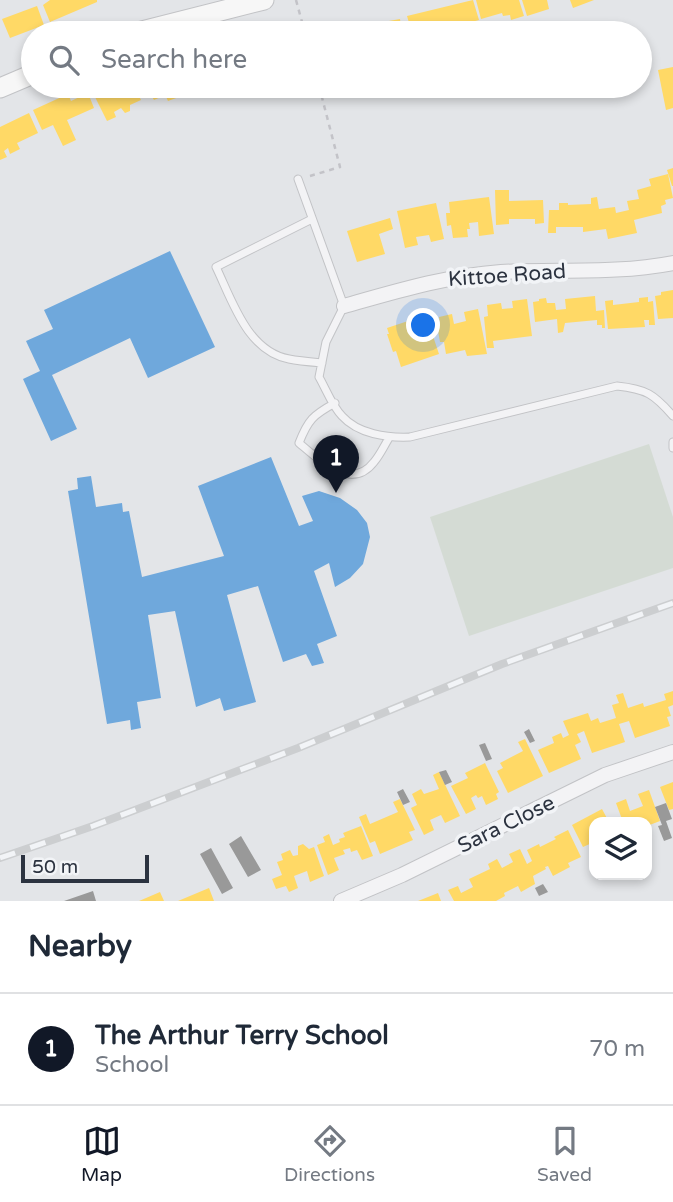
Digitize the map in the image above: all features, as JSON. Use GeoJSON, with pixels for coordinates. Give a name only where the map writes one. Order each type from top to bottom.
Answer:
{"type":"FeatureCollection","features":[{"type":"Feature","properties":{"kind":"street"},"geometry":{"type":"LineString","coordinates":[[181,21],[264,0]]}},
{"type":"Feature","properties":{"kind":"street"},"geometry":{"type":"LineString","coordinates":[[0,88],[21,79]]}},
{"type":"Feature","properties":{"kind":"street","name":"Kittoe Road"},"geometry":{"type":"LineString","coordinates":[[344,306],[437,279],[498,272],[563,269],[628,271],[673,263]]}},
{"type":"Feature","properties":{"kind":"street","name":"Sara Close"},"geometry":{"type":"LineString","coordinates":[[341,901],[402,875],[605,775],[673,751]]}},
{"type":"Feature","properties":{"kind":"lane"},"geometry":{"type":"LineString","coordinates":[[298,179],[344,306],[326,342],[319,377],[342,416],[362,429],[389,438],[410,437],[617,386],[635,388],[654,395],[673,416]]}},
{"type":"Feature","properties":{"kind":"lane"},"geometry":{"type":"LineString","coordinates":[[312,219],[216,267],[244,326],[258,343],[286,359],[322,363]]}},
{"type":"Feature","properties":{"kind":"lane"},"geometry":{"type":"LineString","coordinates":[[335,403],[315,414],[306,424],[299,443],[323,463],[343,475],[360,472],[373,464],[389,438]]}},
{"type":"Feature","properties":{"kind":"lane"},"geometry":{"type":"LineString","coordinates":[[673,442],[673,449]]}},
{"type":"Feature","properties":{"kind":"path"},"geometry":{"type":"LineString","coordinates":[[296,0],[302,21]]}},
{"type":"Feature","properties":{"kind":"path"},"geometry":{"type":"LineString","coordinates":[[298,179],[340,167],[322,98]]}},
{"type":"Feature","properties":{"kind":"shaded area"},"geometry":{"type":"Polygon","coordinates":[[[649,444],[673,517],[673,568],[469,636],[430,517],[649,444]]]}},
{"type":"Feature","properties":{"kind":"building: Homes"},"geometry":{"type":"Polygon","coordinates":[[[50,0],[97,0],[52,21],[50,21],[43,5],[50,0]]]}},
{"type":"Feature","properties":{"kind":"building: Homes"},"geometry":{"type":"Polygon","coordinates":[[[473,0],[479,20],[408,21],[407,16],[473,0]]]}},
{"type":"Feature","properties":{"kind":"building: Homes"},"geometry":{"type":"Polygon","coordinates":[[[476,0],[519,0],[524,16],[511,20],[510,15],[503,16],[502,13],[481,19],[476,0]]]}},
{"type":"Feature","properties":{"kind":"building: Homes"},"geometry":{"type":"Polygon","coordinates":[[[522,0],[547,0],[549,9],[527,16],[522,0]]]}},
{"type":"Feature","properties":{"kind":"building: Homes"},"geometry":{"type":"Polygon","coordinates":[[[570,0],[594,0],[573,8],[570,0]]]}},
{"type":"Feature","properties":{"kind":"building: Homes"},"geometry":{"type":"Polygon","coordinates":[[[37,6],[43,21],[21,21],[21,34],[10,38],[2,19],[37,6]]]}},
{"type":"Feature","properties":{"kind":"building: Homes"},"geometry":{"type":"Polygon","coordinates":[[[673,67],[673,108],[666,110],[658,70],[673,67]]]}},
{"type":"Feature","properties":{"kind":"building: Homes"},"geometry":{"type":"Polygon","coordinates":[[[59,98],[70,98],[71,101],[90,98],[94,108],[67,120],[76,140],[63,146],[53,125],[42,130],[33,110],[59,98]]]}},
{"type":"Feature","properties":{"kind":"building: Homes"},"geometry":{"type":"Polygon","coordinates":[[[96,98],[140,98],[141,100],[130,105],[130,111],[125,113],[121,108],[114,112],[116,117],[107,121],[96,98]]]}},
{"type":"Feature","properties":{"kind":"building: Homes"},"geometry":{"type":"Polygon","coordinates":[[[29,113],[38,133],[17,143],[20,149],[10,154],[8,148],[4,151],[7,157],[0,160],[0,127],[29,113]]]}},
{"type":"Feature","properties":{"kind":"building: Homes"},"geometry":{"type":"Polygon","coordinates":[[[673,168],[673,186],[672,186],[667,170],[673,168]]]}},
{"type":"Feature","properties":{"kind":"building: Homes"},"geometry":{"type":"Polygon","coordinates":[[[668,174],[673,198],[665,200],[666,204],[661,206],[662,213],[634,220],[637,233],[608,239],[606,229],[583,232],[583,227],[556,227],[556,233],[548,233],[549,210],[559,210],[559,203],[591,204],[591,198],[597,197],[599,209],[615,207],[616,213],[629,210],[627,201],[639,199],[637,190],[651,186],[649,179],[668,174]]]}},
{"type":"Feature","properties":{"kind":"building: Homes"},"geometry":{"type":"Polygon","coordinates":[[[495,190],[509,190],[509,201],[543,200],[544,223],[535,224],[535,219],[509,219],[509,224],[496,225],[495,190]]]}},
{"type":"Feature","properties":{"kind":"building: Homes"},"geometry":{"type":"Polygon","coordinates":[[[489,197],[494,234],[479,236],[478,222],[469,223],[468,237],[453,238],[451,225],[447,226],[449,202],[489,197]]]}},
{"type":"Feature","properties":{"kind":"building: Homes"},"geometry":{"type":"Polygon","coordinates":[[[436,203],[444,239],[431,242],[429,235],[416,237],[418,245],[405,248],[397,211],[436,203]]]}},
{"type":"Feature","properties":{"kind":"building: Homes"},"geometry":{"type":"Polygon","coordinates":[[[390,218],[393,229],[379,234],[385,254],[357,262],[347,231],[390,218]]]}},
{"type":"Feature","properties":{"kind":"building: Homes"},"geometry":{"type":"Polygon","coordinates":[[[673,290],[673,318],[658,319],[655,296],[673,290]]]}},
{"type":"Feature","properties":{"kind":"building: Homes"},"geometry":{"type":"Polygon","coordinates":[[[595,296],[596,311],[604,310],[605,328],[597,325],[597,320],[565,323],[563,332],[558,333],[557,319],[535,322],[533,302],[539,299],[546,298],[547,303],[555,303],[556,310],[566,309],[565,299],[595,296]]]}},
{"type":"Feature","properties":{"kind":"building: Homes"},"geometry":{"type":"Polygon","coordinates":[[[648,297],[648,302],[653,301],[655,325],[649,325],[649,320],[644,320],[645,327],[608,329],[605,301],[613,300],[613,305],[639,302],[639,298],[648,297]]]}},
{"type":"Feature","properties":{"kind":"building: Homes"},"geometry":{"type":"Polygon","coordinates":[[[527,299],[532,336],[493,341],[494,348],[487,348],[484,317],[488,316],[487,305],[501,303],[502,309],[513,308],[512,301],[527,299]]]}},
{"type":"Feature","properties":{"kind":"building: Homes"},"geometry":{"type":"Polygon","coordinates":[[[478,309],[487,354],[467,356],[465,350],[446,354],[444,342],[440,342],[437,325],[440,324],[439,317],[452,314],[454,324],[466,321],[464,312],[478,309]]]}},
{"type":"Feature","properties":{"kind":"building: Homes"},"geometry":{"type":"Polygon","coordinates":[[[426,315],[439,354],[401,367],[396,351],[393,352],[387,328],[426,315]]]}},
{"type":"Feature","properties":{"kind":"building: Homes"},"geometry":{"type":"Polygon","coordinates":[[[673,691],[673,705],[668,707],[671,716],[667,717],[670,726],[635,738],[629,721],[619,724],[625,742],[592,753],[584,731],[577,734],[581,742],[575,745],[581,759],[549,773],[538,750],[554,743],[552,737],[561,733],[563,738],[569,735],[563,721],[588,713],[591,721],[598,718],[600,723],[616,718],[612,705],[619,703],[616,695],[623,693],[628,708],[643,703],[644,707],[666,700],[664,694],[673,691]]]}},
{"type":"Feature","properties":{"kind":"building: Homes"},"geometry":{"type":"Polygon","coordinates":[[[525,739],[543,776],[508,793],[497,771],[503,768],[500,763],[523,751],[518,742],[525,739]]]}},
{"type":"Feature","properties":{"kind":"building: Homes"},"geometry":{"type":"Polygon","coordinates":[[[485,763],[499,792],[496,794],[498,799],[486,805],[482,796],[478,798],[476,795],[471,798],[476,809],[466,814],[451,786],[468,778],[465,773],[485,763]]]}},
{"type":"Feature","properties":{"kind":"building: Homes"},"geometry":{"type":"Polygon","coordinates":[[[439,772],[460,816],[445,823],[441,815],[430,820],[434,830],[424,835],[411,808],[417,805],[412,794],[421,789],[424,794],[439,789],[433,775],[439,772]]]}},
{"type":"Feature","properties":{"kind":"building: Homes"},"geometry":{"type":"Polygon","coordinates":[[[673,782],[673,809],[669,810],[660,787],[673,782]]]}},
{"type":"Feature","properties":{"kind":"building: Homes"},"geometry":{"type":"Polygon","coordinates":[[[649,790],[660,821],[652,824],[652,817],[621,817],[616,803],[626,799],[630,811],[643,806],[638,794],[649,790]]]}},
{"type":"Feature","properties":{"kind":"building: Homes"},"geometry":{"type":"Polygon","coordinates":[[[400,799],[415,830],[409,832],[413,840],[380,854],[375,841],[370,843],[359,817],[366,814],[370,824],[398,812],[393,802],[400,799]]]}},
{"type":"Feature","properties":{"kind":"building: Homes"},"geometry":{"type":"Polygon","coordinates":[[[602,809],[606,817],[589,817],[589,844],[583,847],[572,825],[602,809]]]}},
{"type":"Feature","properties":{"kind":"building: Homes"},"geometry":{"type":"Polygon","coordinates":[[[361,826],[373,856],[362,860],[357,850],[343,850],[345,854],[334,858],[339,870],[328,875],[317,845],[325,842],[323,837],[329,834],[333,845],[340,842],[339,839],[345,837],[343,833],[361,826]]]}},
{"type":"Feature","properties":{"kind":"building: Homes"},"geometry":{"type":"Polygon","coordinates":[[[568,830],[581,857],[568,863],[570,867],[553,876],[548,866],[545,867],[546,869],[533,876],[535,884],[521,892],[518,886],[504,893],[505,896],[496,901],[454,901],[448,890],[458,886],[461,893],[473,887],[469,879],[490,869],[488,864],[497,859],[502,868],[513,862],[509,854],[520,849],[527,864],[532,861],[527,850],[539,844],[540,847],[568,830]]]}},
{"type":"Feature","properties":{"kind":"building: Homes"},"geometry":{"type":"Polygon","coordinates":[[[303,844],[309,849],[314,847],[324,876],[310,882],[307,871],[294,876],[298,888],[289,892],[286,886],[276,889],[272,879],[282,875],[277,862],[283,860],[281,854],[290,850],[293,856],[298,855],[298,846],[303,844]]]}},
{"type":"Feature","properties":{"kind":"building: Homes"},"geometry":{"type":"Polygon","coordinates":[[[209,888],[214,901],[178,901],[209,888]]]}},
{"type":"Feature","properties":{"kind":"building: Homes"},"geometry":{"type":"Polygon","coordinates":[[[160,892],[164,901],[139,901],[160,892]]]}},
{"type":"Feature","properties":{"kind":"building: Homes"},"geometry":{"type":"Polygon","coordinates":[[[438,893],[441,901],[418,901],[438,893]]]}},
{"type":"Feature","properties":{"kind":"building: Schools"},"geometry":{"type":"Polygon","coordinates":[[[170,251],[215,347],[148,378],[130,338],[52,375],[77,429],[51,441],[23,379],[40,371],[26,341],[53,329],[44,310],[170,251]]]}},
{"type":"Feature","properties":{"kind":"building: Schools"},"geometry":{"type":"Polygon","coordinates":[[[271,457],[299,526],[313,521],[302,496],[319,491],[340,498],[357,510],[367,523],[370,537],[363,564],[350,578],[335,587],[329,563],[314,571],[337,636],[317,644],[324,663],[312,666],[306,654],[283,662],[258,586],[227,595],[256,702],[224,711],[220,698],[196,707],[175,611],[148,615],[161,698],[137,702],[141,728],[131,730],[130,720],[107,724],[68,491],[78,489],[77,478],[91,476],[96,507],[122,503],[123,512],[129,511],[142,577],[224,556],[198,486],[271,457]]]}},
{"type":"Feature","properties":{"kind":"building: Industry"},"geometry":{"type":"Polygon","coordinates":[[[529,729],[535,741],[530,743],[524,732],[529,729]]]}},
{"type":"Feature","properties":{"kind":"building: Industry"},"geometry":{"type":"Polygon","coordinates":[[[485,743],[492,759],[486,761],[479,745],[485,743]]]}},
{"type":"Feature","properties":{"kind":"building: Industry"},"geometry":{"type":"Polygon","coordinates":[[[446,770],[452,782],[445,785],[439,772],[446,770]]]}},
{"type":"Feature","properties":{"kind":"building: Industry"},"geometry":{"type":"Polygon","coordinates":[[[403,789],[410,802],[403,805],[397,792],[403,789]]]}},
{"type":"Feature","properties":{"kind":"building: Industry"},"geometry":{"type":"Polygon","coordinates":[[[666,803],[672,819],[666,821],[672,838],[664,841],[658,826],[662,825],[655,807],[666,803]]]}},
{"type":"Feature","properties":{"kind":"building: Industry"},"geometry":{"type":"Polygon","coordinates":[[[241,836],[261,870],[248,877],[229,844],[241,836]]]}},
{"type":"Feature","properties":{"kind":"building: Industry"},"geometry":{"type":"Polygon","coordinates":[[[211,848],[233,888],[222,894],[200,854],[211,848]]]}},
{"type":"Feature","properties":{"kind":"building: Industry"},"geometry":{"type":"Polygon","coordinates":[[[543,884],[548,892],[539,896],[535,888],[543,884]]]}},
{"type":"Feature","properties":{"kind":"building: Industry"},"geometry":{"type":"Polygon","coordinates":[[[93,891],[96,901],[64,901],[93,891]]]}},
{"type":"Feature","properties":{"kind":"railway"},"geometry":{"type":"LineString","coordinates":[[0,858],[93,826],[298,748],[502,664],[673,603]]}},
{"type":"Feature","properties":{"kind":"place","name":"The Arthur Terry School"},"geometry":{"type":"Point","coordinates":[336,493]}}]}
